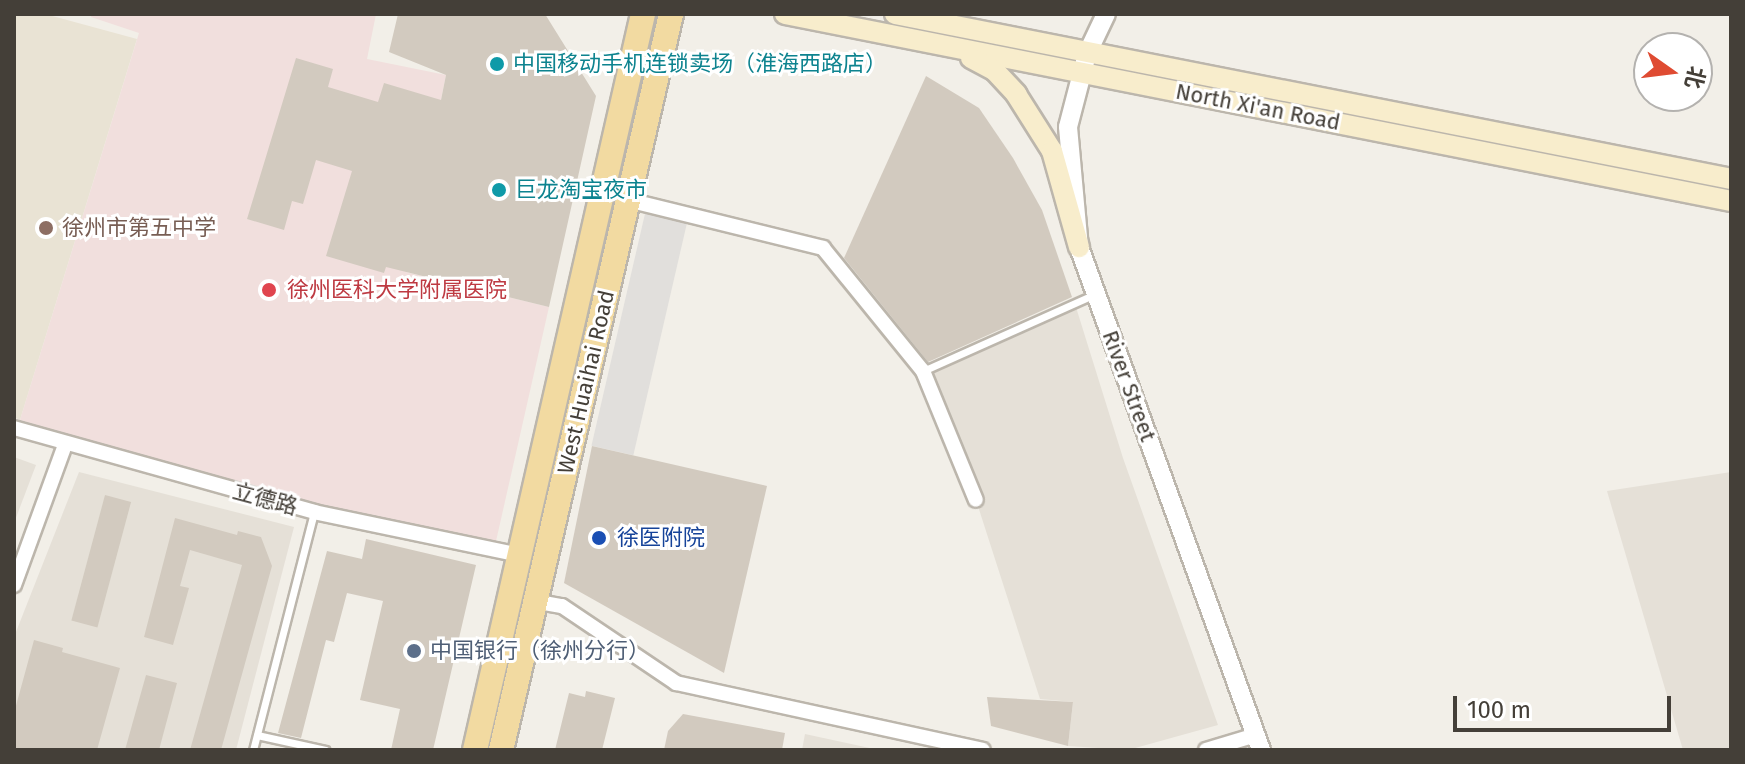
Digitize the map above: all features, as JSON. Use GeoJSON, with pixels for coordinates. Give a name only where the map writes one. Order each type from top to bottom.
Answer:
{"type":"FeatureCollection","features":[{"type":"Feature","properties":{"kind":"main road","name":"West Huaihai Road"},"geometry":{"type":"LineString","coordinates":[[475,750],[643,14]]}},
{"type":"Feature","properties":{"kind":"main road","name":"West Huaihai Road"},"geometry":{"type":"LineString","coordinates":[[501,750],[671,14]]}},
{"type":"Feature","properties":{"kind":"main road","name":"North Xi'an Road"},"geometry":{"type":"LineString","coordinates":[[785,14],[950,47],[1085,64],[1731,179]]}},
{"type":"Feature","properties":{"kind":"main road","name":"North Xi'an Road"},"geometry":{"type":"LineString","coordinates":[[895,14],[1085,64],[1731,201]]}},
{"type":"Feature","properties":{"kind":"main road"},"geometry":{"type":"LineString","coordinates":[[950,47],[994,70],[1016,94],[1052,151],[1079,247]]}},
{"type":"Feature","properties":{"kind":"street","name":"River Street"},"geometry":{"type":"LineString","coordinates":[[1106,14],[1085,64],[1068,127],[1079,247],[1258,742]]}},
{"type":"Feature","properties":{"kind":"street"},"geometry":{"type":"LineString","coordinates":[[628,200],[823,248],[923,371],[976,500]]}},
{"type":"Feature","properties":{"kind":"street","name":"立德路"},"geometry":{"type":"LineString","coordinates":[[14,428],[65,445],[314,512],[520,555]]}},
{"type":"Feature","properties":{"kind":"street"},"geometry":{"type":"LineString","coordinates":[[14,585],[65,445]]}},
{"type":"Feature","properties":{"kind":"street"},"geometry":{"type":"LineString","coordinates":[[533,601],[562,606],[676,683],[983,750]]}},
{"type":"Feature","properties":{"kind":"street"},"geometry":{"type":"LineString","coordinates":[[1206,750],[1258,742]]}},
{"type":"Feature","properties":{"kind":"lane"},"geometry":{"type":"LineString","coordinates":[[923,371],[1095,294]]}},
{"type":"Feature","properties":{"kind":"lane"},"geometry":{"type":"LineString","coordinates":[[253,750],[314,512]]}},
{"type":"Feature","properties":{"kind":"lane"},"geometry":{"type":"LineString","coordinates":[[257,735],[325,750]]}},
{"type":"Feature","properties":{"kind":"shaded area","name":"徐州市第五中学"},"geometry":{"type":"Polygon","coordinates":[[[14,14],[45,14],[137,39],[20,420],[14,417],[14,14]]]}},
{"type":"Feature","properties":{"kind":"shaded area","name":"徐州医科大学附属医院"},"geometry":{"type":"Polygon","coordinates":[[[92,14],[376,14],[367,59],[446,75],[406,272],[549,307],[494,550],[314,512],[20,420],[139,33],[91,17],[92,14]]]}},
{"type":"Feature","properties":{"kind":"shaded area"},"geometry":{"type":"Polygon","coordinates":[[[647,205],[689,215],[633,455],[591,446],[647,205]]]}},
{"type":"Feature","properties":{"kind":"shaded area"},"geometry":{"type":"Polygon","coordinates":[[[1075,304],[1123,458],[1218,725],[1128,750],[1068,746],[1073,702],[1040,699],[976,500],[923,371],[1075,304]]]}},
{"type":"Feature","properties":{"kind":"shaded area"},"geometry":{"type":"Polygon","coordinates":[[[14,457],[36,465],[14,523],[14,457]]]}},
{"type":"Feature","properties":{"kind":"shaded area"},"geometry":{"type":"Polygon","coordinates":[[[79,472],[294,527],[236,750],[14,750],[14,637],[79,472]]]}},
{"type":"Feature","properties":{"kind":"shaded area"},"geometry":{"type":"Polygon","coordinates":[[[1731,472],[1731,750],[1683,750],[1607,491],[1731,472]]]}},
{"type":"Feature","properties":{"kind":"shaded area"},"geometry":{"type":"Polygon","coordinates":[[[805,734],[879,750],[802,750],[805,734]]]}},
{"type":"Feature","properties":{"kind":"building"},"geometry":{"type":"Polygon","coordinates":[[[398,14],[545,14],[596,96],[549,307],[386,267],[384,273],[326,256],[352,171],[316,160],[303,204],[292,201],[284,230],[247,219],[296,58],[333,69],[328,87],[378,102],[384,83],[441,100],[446,75],[389,52],[398,14]]]}},
{"type":"Feature","properties":{"kind":"building"},"geometry":{"type":"Polygon","coordinates":[[[926,76],[979,108],[1013,158],[1042,210],[1072,297],[928,362],[844,258],[926,76]]]}},
{"type":"Feature","properties":{"kind":"building"},"geometry":{"type":"Polygon","coordinates":[[[592,446],[767,486],[724,673],[564,583],[592,446]]]}},
{"type":"Feature","properties":{"kind":"building"},"geometry":{"type":"Polygon","coordinates":[[[105,495],[131,502],[97,628],[71,621],[105,495]]]}},
{"type":"Feature","properties":{"kind":"building"},"geometry":{"type":"Polygon","coordinates":[[[175,518],[237,535],[238,531],[261,537],[272,566],[221,750],[190,750],[242,565],[190,550],[180,586],[189,588],[173,645],[144,637],[175,518]]]}},
{"type":"Feature","properties":{"kind":"building","name":"中国银行（徐州分行）"},"geometry":{"type":"Polygon","coordinates":[[[366,539],[476,565],[433,750],[391,750],[400,709],[360,700],[383,601],[347,593],[334,642],[326,640],[301,738],[278,733],[327,551],[362,559],[366,539]]]}},
{"type":"Feature","properties":{"kind":"building"},"geometry":{"type":"Polygon","coordinates":[[[34,640],[63,648],[62,652],[120,668],[97,750],[14,750],[14,713],[34,640]]]}},
{"type":"Feature","properties":{"kind":"building"},"geometry":{"type":"Polygon","coordinates":[[[146,675],[177,683],[159,750],[125,750],[146,675]]]}},
{"type":"Feature","properties":{"kind":"building"},"geometry":{"type":"Polygon","coordinates":[[[586,691],[615,698],[602,750],[555,750],[569,693],[585,697],[586,691]]]}},
{"type":"Feature","properties":{"kind":"building"},"geometry":{"type":"Polygon","coordinates":[[[987,697],[1073,702],[1068,746],[991,726],[987,697]]]}},
{"type":"Feature","properties":{"kind":"building"},"geometry":{"type":"Polygon","coordinates":[[[683,714],[785,733],[782,750],[664,750],[668,731],[683,714]]]}},
{"type":"Feature","properties":{"kind":"place","name":"中国移动手机连锁卖场（淮海西路店）"},"geometry":{"type":"Point","coordinates":[497,64]}},
{"type":"Feature","properties":{"kind":"place","name":"巨龙淘宝夜市"},"geometry":{"type":"Point","coordinates":[499,190]}},
{"type":"Feature","properties":{"kind":"place","name":"徐州市第五中学"},"geometry":{"type":"Point","coordinates":[46,228]}},
{"type":"Feature","properties":{"kind":"place","name":"徐州医科大学附属医院"},"geometry":{"type":"Point","coordinates":[269,290]}},
{"type":"Feature","properties":{"kind":"place","name":"徐医附院"},"geometry":{"type":"Point","coordinates":[599,538]}},
{"type":"Feature","properties":{"kind":"place","name":"中国银行（徐州分行）"},"geometry":{"type":"Point","coordinates":[414,651]}}]}
